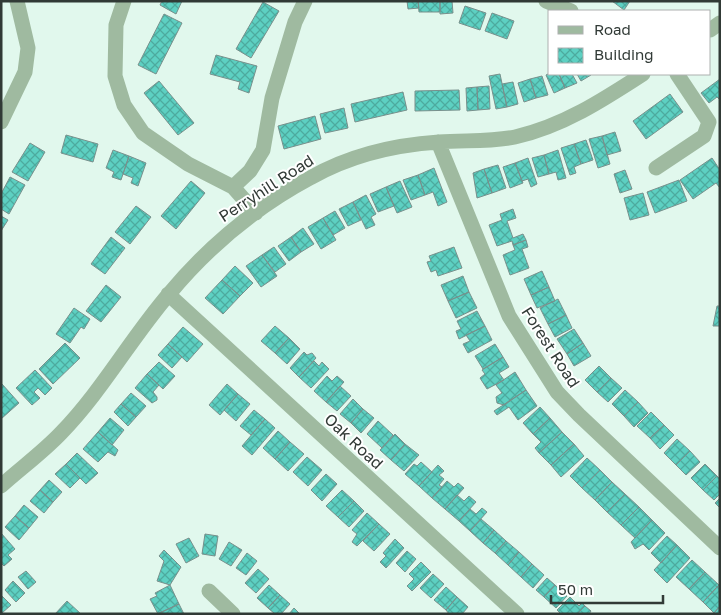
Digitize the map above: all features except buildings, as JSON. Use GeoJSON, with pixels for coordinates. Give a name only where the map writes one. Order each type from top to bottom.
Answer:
{"type":"FeatureCollection","features":[{"type":"Feature","properties":{"kind":"street"},"geometry":{"type":"LineString","coordinates":[[1,122],[26,72],[28,48],[16,1]]}},
{"type":"Feature","properties":{"kind":"street"},"geometry":{"type":"LineString","coordinates":[[124,1],[116,25],[115,76],[124,105],[143,133],[188,164],[233,187],[256,213]]}},
{"type":"Feature","properties":{"kind":"street"},"geometry":{"type":"LineString","coordinates":[[233,187],[250,171],[263,150],[272,98],[295,22],[305,1]]}},
{"type":"Feature","properties":{"kind":"street"},"geometry":{"type":"LineString","coordinates":[[546,1],[569,10]]}},
{"type":"Feature","properties":{"kind":"street","name":"Perryhill Road"},"geometry":{"type":"LineString","coordinates":[[1,486],[62,432],[117,364],[168,294],[209,250],[232,230],[309,178],[346,160],[386,149],[438,142],[514,137],[561,123],[641,75]]}},
{"type":"Feature","properties":{"kind":"street"},"geometry":{"type":"LineString","coordinates":[[656,168],[708,132],[709,122],[678,75]]}},
{"type":"Feature","properties":{"kind":"street","name":"Forest Road"},"geometry":{"type":"LineString","coordinates":[[438,142],[510,316],[557,392],[720,548]]}},
{"type":"Feature","properties":{"kind":"street","name":"Oak Road"},"geometry":{"type":"LineString","coordinates":[[168,294],[517,614]]}},
{"type":"Feature","properties":{"kind":"street"},"geometry":{"type":"LineString","coordinates":[[209,591],[233,614]]}}]}
